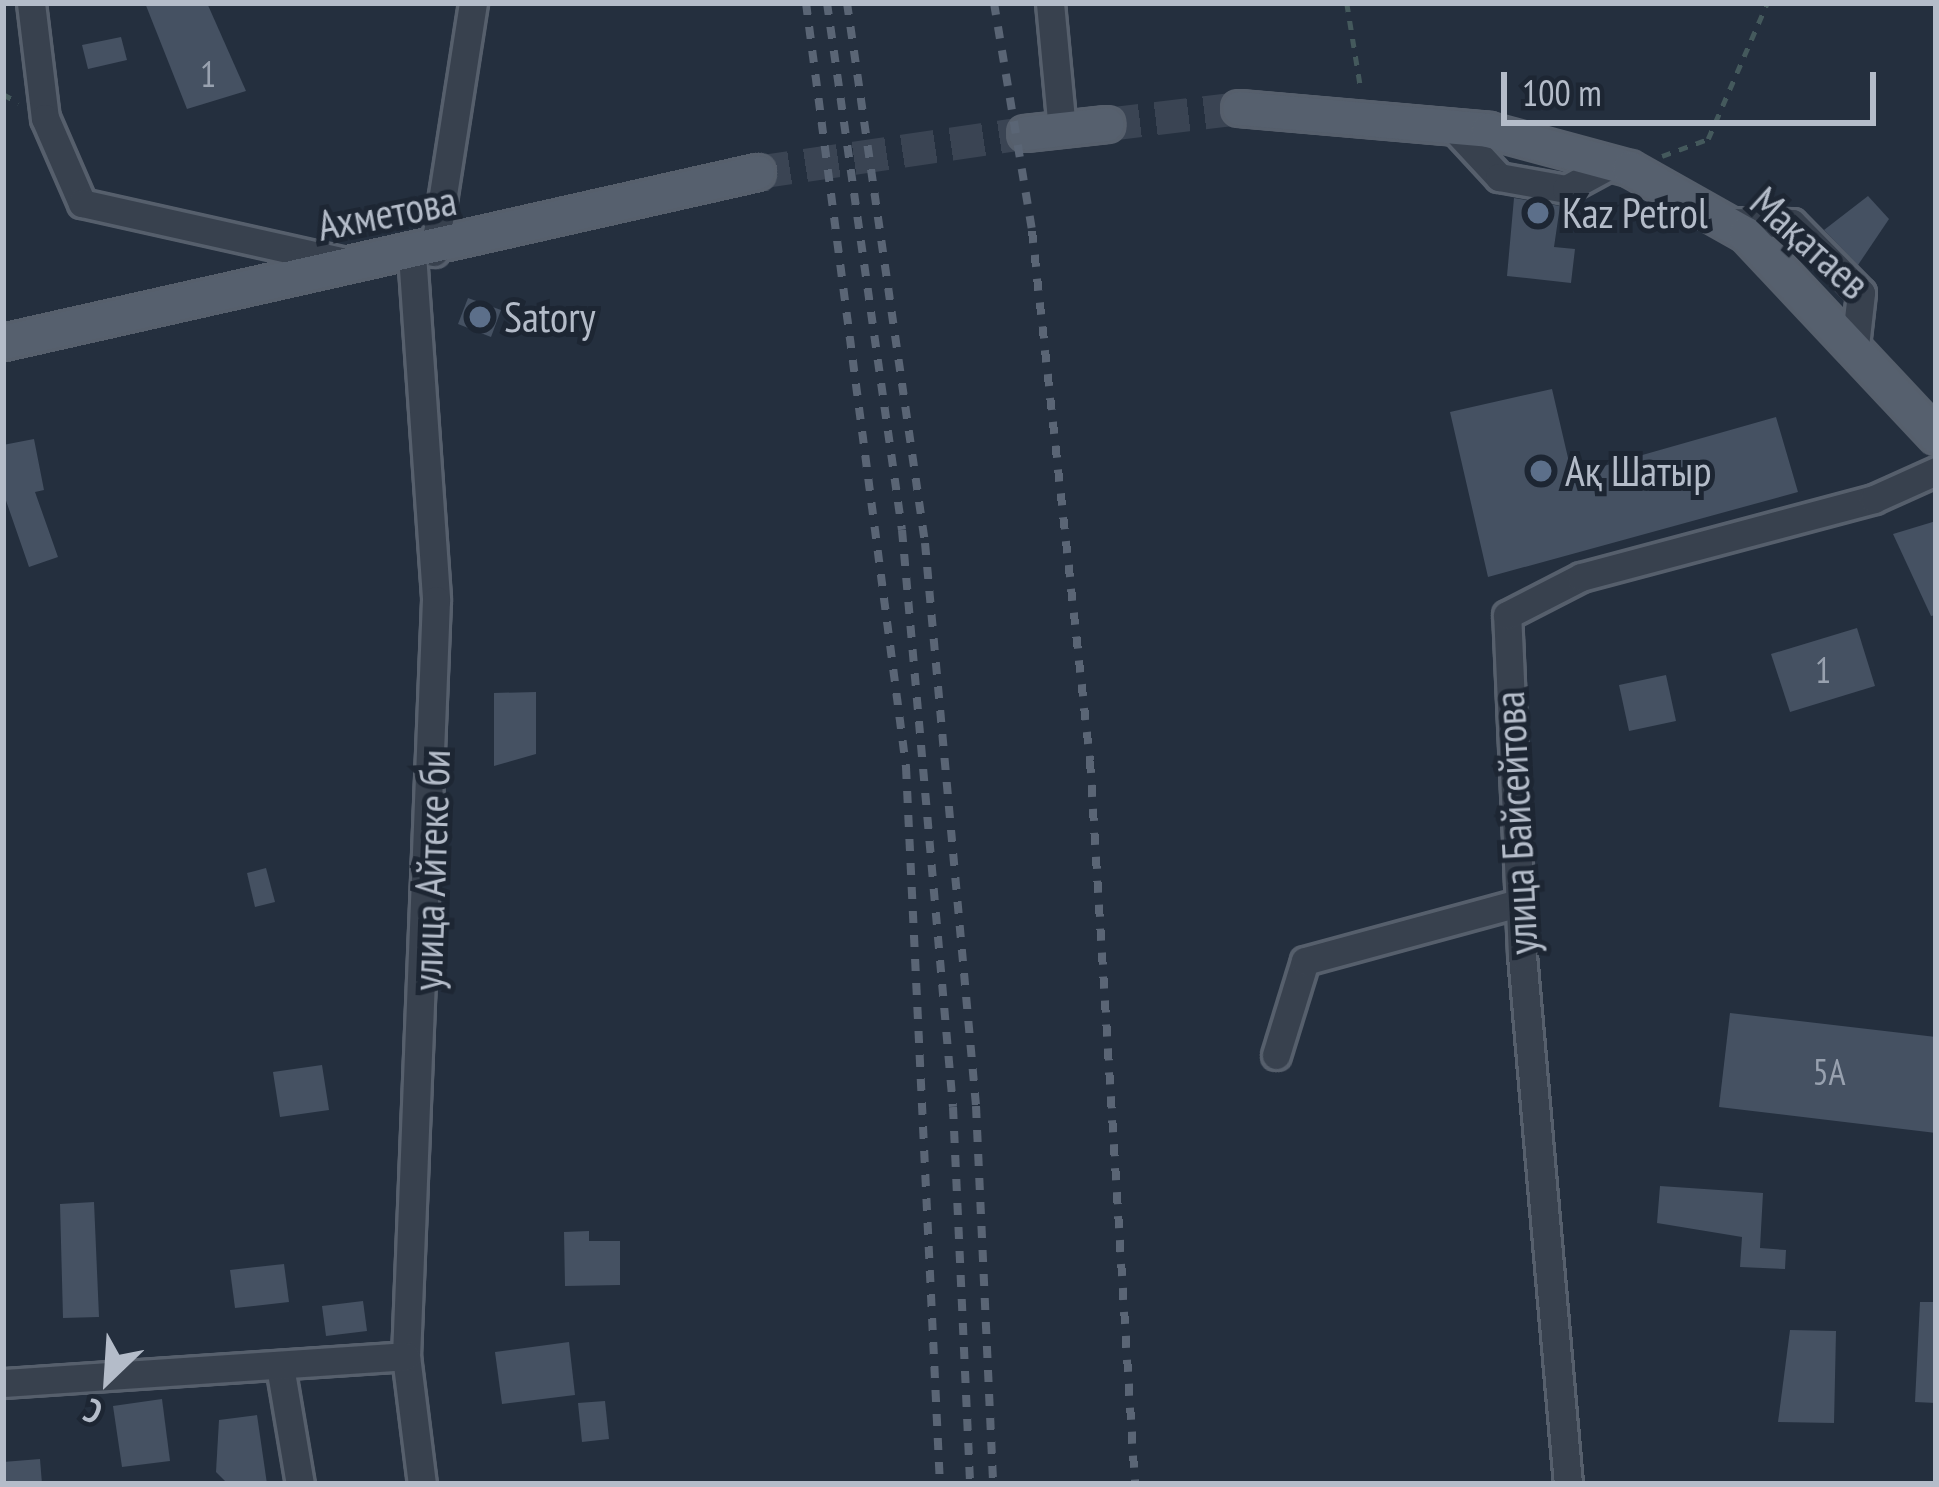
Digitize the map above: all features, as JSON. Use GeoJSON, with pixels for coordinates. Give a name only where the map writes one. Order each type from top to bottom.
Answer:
{"type":"FeatureCollection","features":[{"type":"Feature","properties":{"kind":"main road","name":"Мақатаев"},"geometry":{"type":"LineString","coordinates":[[1239,108],[1360,112],[1451,125],[1621,166],[1725,222],[1855,346],[1936,436]]}},
{"type":"Feature","properties":{"kind":"main road"},"geometry":{"type":"LineString","coordinates":[[1025,133],[1107,124]]}},
{"type":"Feature","properties":{"kind":"main road","name":"Ахметова"},"geometry":{"type":"LineString","coordinates":[[17,339],[423,253],[758,172]]}},
{"type":"Feature","properties":{"kind":"street"},"geometry":{"type":"LineString","coordinates":[[31,3],[45,118],[82,203],[356,264]]}},
{"type":"Feature","properties":{"kind":"street","name":"улица Айтеке би"},"geometry":{"type":"LineString","coordinates":[[422,1484],[406,1356],[436,808],[436,600],[423,253],[473,3]]}},
{"type":"Feature","properties":{"kind":"street"},"geometry":{"type":"LineString","coordinates":[[1050,3],[1062,129]]}},
{"type":"Feature","properties":{"kind":"street","name":"улица Байсейтова"},"geometry":{"type":"LineString","coordinates":[[1568,1484],[1519,903],[1507,615],[1581,578],[1874,500],[1936,471]]}},
{"type":"Feature","properties":{"kind":"street"},"geometry":{"type":"LineString","coordinates":[[1276,1055],[1305,961],[1519,903]]}},
{"type":"Feature","properties":{"kind":"street"},"geometry":{"type":"LineString","coordinates":[[3,1383],[281,1372],[406,1356]]}},
{"type":"Feature","properties":{"kind":"street"},"geometry":{"type":"LineString","coordinates":[[281,1372],[300,1484]]}},
{"type":"Feature","properties":{"kind":"path"},"geometry":{"type":"LineString","coordinates":[[1347,3],[1360,112]]}},
{"type":"Feature","properties":{"kind":"path"},"geometry":{"type":"LineString","coordinates":[[1621,166],[1708,139],[1766,3]]}},
{"type":"Feature","properties":{"kind":"building"},"geometry":{"type":"Polygon","coordinates":[[[145,3],[207,3],[246,91],[187,109],[145,3]]]}},
{"type":"Feature","properties":{"kind":"building"},"geometry":{"type":"Polygon","coordinates":[[[121,37],[127,60],[88,69],[82,45],[121,37]]]}},
{"type":"Feature","properties":{"kind":"building"},"geometry":{"type":"Polygon","coordinates":[[[1868,196],[1889,219],[1858,265],[1824,230],[1868,196]]]}},
{"type":"Feature","properties":{"kind":"building"},"geometry":{"type":"Polygon","coordinates":[[[1514,198],[1560,206],[1554,247],[1575,249],[1571,283],[1507,276],[1514,198]]]}},
{"type":"Feature","properties":{"kind":"building","name":"Satory"},"geometry":{"type":"Polygon","coordinates":[[[468,298],[501,310],[491,337],[458,324],[468,298]]]}},
{"type":"Feature","properties":{"kind":"building"},"geometry":{"type":"Polygon","coordinates":[[[1552,389],[1572,475],[1776,417],[1798,492],[1488,577],[1450,412],[1552,389]]]}},
{"type":"Feature","properties":{"kind":"building"},"geometry":{"type":"Polygon","coordinates":[[[34,439],[44,490],[35,492],[58,557],[29,567],[3,492],[3,445],[34,439]]]}},
{"type":"Feature","properties":{"kind":"building"},"geometry":{"type":"Polygon","coordinates":[[[1936,521],[1936,615],[1931,616],[1893,534],[1936,521]]]}},
{"type":"Feature","properties":{"kind":"building"},"geometry":{"type":"Polygon","coordinates":[[[1857,628],[1875,686],[1790,712],[1771,654],[1857,628]]]}},
{"type":"Feature","properties":{"kind":"building"},"geometry":{"type":"Polygon","coordinates":[[[1666,675],[1676,721],[1629,731],[1619,685],[1666,675]]]}},
{"type":"Feature","properties":{"kind":"building"},"geometry":{"type":"Polygon","coordinates":[[[536,692],[536,754],[494,766],[494,693],[536,692]]]}},
{"type":"Feature","properties":{"kind":"building"},"geometry":{"type":"Polygon","coordinates":[[[266,868],[275,902],[255,907],[247,873],[266,868]]]}},
{"type":"Feature","properties":{"kind":"building"},"geometry":{"type":"Polygon","coordinates":[[[1730,1013],[1936,1037],[1936,1133],[1719,1107],[1730,1013]]]}},
{"type":"Feature","properties":{"kind":"building"},"geometry":{"type":"Polygon","coordinates":[[[322,1065],[329,1110],[280,1117],[273,1072],[322,1065]]]}},
{"type":"Feature","properties":{"kind":"building"},"geometry":{"type":"Polygon","coordinates":[[[1660,1186],[1763,1193],[1760,1248],[1786,1250],[1785,1269],[1740,1267],[1742,1237],[1657,1223],[1660,1186]]]}},
{"type":"Feature","properties":{"kind":"building"},"geometry":{"type":"Polygon","coordinates":[[[94,1202],[99,1317],[63,1318],[60,1204],[94,1202]]]}},
{"type":"Feature","properties":{"kind":"building"},"geometry":{"type":"Polygon","coordinates":[[[589,1231],[589,1241],[620,1241],[620,1285],[565,1286],[564,1232],[589,1231]]]}},
{"type":"Feature","properties":{"kind":"building"},"geometry":{"type":"Polygon","coordinates":[[[284,1264],[289,1302],[235,1308],[230,1270],[284,1264]]]}},
{"type":"Feature","properties":{"kind":"building"},"geometry":{"type":"Polygon","coordinates":[[[363,1301],[367,1331],[326,1336],[322,1306],[363,1301]]]}},
{"type":"Feature","properties":{"kind":"building"},"geometry":{"type":"Polygon","coordinates":[[[1920,1302],[1936,1302],[1936,1403],[1915,1402],[1920,1302]]]}},
{"type":"Feature","properties":{"kind":"building"},"geometry":{"type":"Polygon","coordinates":[[[1790,1330],[1836,1331],[1834,1423],[1778,1422],[1790,1330]]]}},
{"type":"Feature","properties":{"kind":"building"},"geometry":{"type":"Polygon","coordinates":[[[569,1342],[575,1395],[502,1404],[495,1352],[569,1342]]]}},
{"type":"Feature","properties":{"kind":"building"},"geometry":{"type":"Polygon","coordinates":[[[162,1399],[170,1461],[122,1467],[113,1406],[162,1399]]]}},
{"type":"Feature","properties":{"kind":"building"},"geometry":{"type":"Polygon","coordinates":[[[605,1401],[609,1439],[582,1442],[578,1403],[605,1401]]]}},
{"type":"Feature","properties":{"kind":"building"},"geometry":{"type":"Polygon","coordinates":[[[257,1415],[267,1484],[228,1484],[216,1472],[219,1420],[257,1415]]]}},
{"type":"Feature","properties":{"kind":"building"},"geometry":{"type":"Polygon","coordinates":[[[40,1459],[42,1484],[3,1484],[3,1462],[40,1459]]]}},
{"type":"Feature","properties":{"kind":"tunnel"},"geometry":{"type":"LineString","coordinates":[[1107,124],[1239,108]]}},
{"type":"Feature","properties":{"kind":"tunnel"},"geometry":{"type":"LineString","coordinates":[[757,172],[1025,133]]}},
{"type":"Feature","properties":{"kind":"railway"},"geometry":{"type":"LineString","coordinates":[[806,3],[906,767],[940,1484]]}},
{"type":"Feature","properties":{"kind":"railway"},"geometry":{"type":"LineString","coordinates":[[827,3],[902,530],[953,1107],[970,1484]]}},
{"type":"Feature","properties":{"kind":"railway"},"geometry":{"type":"LineString","coordinates":[[847,3],[925,543],[976,1106],[993,1484]]}},
{"type":"Feature","properties":{"kind":"railway"},"geometry":{"type":"LineString","coordinates":[[994,3],[1032,231],[1090,761],[1135,1484]]}},
{"type":"Feature","properties":{"kind":"place","name":"Kaz Petrol"},"geometry":{"type":"Point","coordinates":[1538,213]}},
{"type":"Feature","properties":{"kind":"place","name":"Satory"},"geometry":{"type":"Point","coordinates":[480,317]}},
{"type":"Feature","properties":{"kind":"place","name":"Ақ Шатыр"},"geometry":{"type":"Point","coordinates":[1541,471]}}]}
